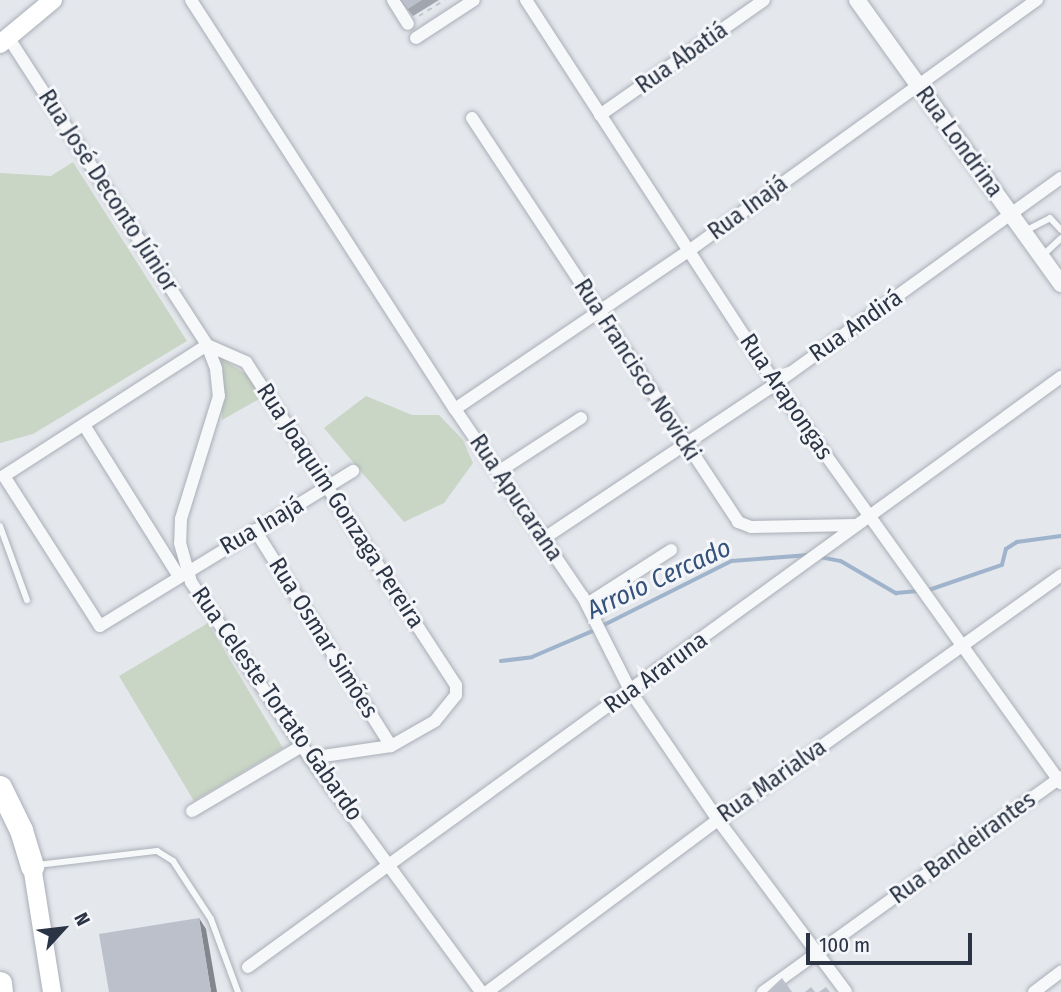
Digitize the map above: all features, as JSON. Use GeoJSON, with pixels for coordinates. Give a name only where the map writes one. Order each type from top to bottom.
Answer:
{"type":"FeatureCollection","features":[{"type":"Feature","properties":{"kind":"highway"},"geometry":{"type":"LineString","coordinates":[[0,787],[21,830],[32,866]]}},
{"type":"Feature","properties":{"kind":"highway"},"geometry":{"type":"LineString","coordinates":[[0,983],[1,992]]}},
{"type":"Feature","properties":{"kind":"main road"},"geometry":{"type":"LineString","coordinates":[[4,41],[53,0]]}},
{"type":"Feature","properties":{"kind":"main road"},"geometry":{"type":"LineString","coordinates":[[32,866],[52,992]]}},
{"type":"Feature","properties":{"kind":"street","name":"Rua Apucarana"},"geometry":{"type":"LineString","coordinates":[[191,0],[456,409],[587,604],[601,638],[631,692],[718,820],[846,992]]}},
{"type":"Feature","properties":{"kind":"street"},"geometry":{"type":"LineString","coordinates":[[393,0],[408,24]]}},
{"type":"Feature","properties":{"kind":"street"},"geometry":{"type":"LineString","coordinates":[[416,38],[474,0]]}},
{"type":"Feature","properties":{"kind":"street","name":"Rua Arapongas"},"geometry":{"type":"LineString","coordinates":[[526,0],[775,383],[868,517],[1060,780]]}},
{"type":"Feature","properties":{"kind":"street","name":"Rua Abatiá"},"geometry":{"type":"LineString","coordinates":[[600,115],[764,0]]}},
{"type":"Feature","properties":{"kind":"street","name":"Rua Londrina"},"geometry":{"type":"LineString","coordinates":[[857,0],[1061,284]]}},
{"type":"Feature","properties":{"kind":"street","name":"Rua Inajá"},"geometry":{"type":"LineString","coordinates":[[456,409],[690,250],[1037,0]]}},
{"type":"Feature","properties":{"kind":"street","name":"Rua José Deconto Júnior"},"geometry":{"type":"LineString","coordinates":[[4,41],[207,345]]}},
{"type":"Feature","properties":{"kind":"street","name":"Rua Francisco Novicki"},"geometry":{"type":"LineString","coordinates":[[472,118],[738,522],[751,527],[856,525]]}},
{"type":"Feature","properties":{"kind":"street","name":"Rua Andirá"},"geometry":{"type":"LineString","coordinates":[[543,539],[775,383],[1059,183]]}},
{"type":"Feature","properties":{"kind":"street"},"geometry":{"type":"LineString","coordinates":[[2,477],[207,345]]}},
{"type":"Feature","properties":{"kind":"street","name":"Rua Joaquim Gonzaga Pereira"},"geometry":{"type":"LineString","coordinates":[[207,345],[246,362],[456,685],[456,695],[435,721],[391,746]]}},
{"type":"Feature","properties":{"kind":"street","name":"Rua Celeste Tortato Gabardo"},"geometry":{"type":"LineString","coordinates":[[207,345],[219,396],[181,519],[182,573],[310,758],[390,863],[481,992]]}},
{"type":"Feature","properties":{"kind":"street","name":"Rua Araruna"},"geometry":{"type":"LineString","coordinates":[[248,967],[631,692],[1061,377]]}},
{"type":"Feature","properties":{"kind":"street"},"geometry":{"type":"LineString","coordinates":[[498,472],[581,418]]}},
{"type":"Feature","properties":{"kind":"street"},"geometry":{"type":"LineString","coordinates":[[84,425],[182,573]]}},
{"type":"Feature","properties":{"kind":"street","name":"Rua Inajá"},"geometry":{"type":"LineString","coordinates":[[2,477],[100,626],[182,573],[353,471]]}},
{"type":"Feature","properties":{"kind":"street","name":"Rua Osmar Simões"},"geometry":{"type":"LineString","coordinates":[[255,530],[391,746]]}},
{"type":"Feature","properties":{"kind":"street"},"geometry":{"type":"LineString","coordinates":[[587,604],[671,550]]}},
{"type":"Feature","properties":{"kind":"street","name":"Rua Marialva"},"geometry":{"type":"LineString","coordinates":[[487,992],[718,820],[1061,575]]}},
{"type":"Feature","properties":{"kind":"street"},"geometry":{"type":"LineString","coordinates":[[192,811],[302,746]]}},
{"type":"Feature","properties":{"kind":"street"},"geometry":{"type":"LineString","coordinates":[[310,758],[391,746]]}},
{"type":"Feature","properties":{"kind":"street","name":"Rua Bandeirantes"},"geometry":{"type":"LineString","coordinates":[[763,992],[1060,780]]}},
{"type":"Feature","properties":{"kind":"street"},"geometry":{"type":"LineString","coordinates":[[1034,992],[1061,972]]}},
{"type":"Feature","properties":{"kind":"lane"},"geometry":{"type":"LineString","coordinates":[[1024,232],[1050,218],[1061,228]]}},
{"type":"Feature","properties":{"kind":"lane"},"geometry":{"type":"LineString","coordinates":[[1041,256],[1061,238]]}},
{"type":"Feature","properties":{"kind":"lane"},"geometry":{"type":"LineString","coordinates":[[0,526],[27,600]]}},
{"type":"Feature","properties":{"kind":"lane"},"geometry":{"type":"LineString","coordinates":[[32,866],[157,851],[173,861],[191,884],[211,919],[238,992]]}},
{"type":"Feature","properties":{"kind":"path"},"geometry":{"type":"LineString","coordinates":[[408,24],[445,0]]}},
{"type":"Feature","properties":{"kind":"green space"},"geometry":{"type":"Polygon","coordinates":[[[73,162],[187,341],[33,434],[0,443],[0,173],[51,176],[73,162]]]}},
{"type":"Feature","properties":{"kind":"green space"},"geometry":{"type":"Polygon","coordinates":[[[221,358],[249,376],[261,398],[222,420],[221,358]]]}},
{"type":"Feature","properties":{"kind":"green space"},"geometry":{"type":"Polygon","coordinates":[[[366,396],[412,415],[439,415],[463,440],[473,463],[444,503],[404,522],[324,428],[366,396]]]}},
{"type":"Feature","properties":{"kind":"green space"},"geometry":{"type":"Polygon","coordinates":[[[208,623],[283,748],[194,801],[119,676],[208,623]]]}},
{"type":"Feature","properties":{"kind":"building"},"geometry":{"type":"Polygon","coordinates":[[[401,0],[422,0],[408,9],[401,0]]]}},
{"type":"Feature","properties":{"kind":"building"},"geometry":{"type":"Polygon","coordinates":[[[199,918],[211,992],[109,992],[99,934],[199,918]]]}},
{"type":"Feature","properties":{"kind":"building"},"geometry":{"type":"Polygon","coordinates":[[[782,978],[792,992],[767,992],[782,978]]]}},
{"type":"Feature","properties":{"kind":"waterway","name":"Arroio Cercado"},"geometry":{"type":"LineString","coordinates":[[926,591],[1002,565],[1006,549],[1017,542],[1061,536]]}},
{"type":"Feature","properties":{"kind":"waterway","name":"Arroio Cercado"},"geometry":{"type":"LineString","coordinates":[[602,626],[732,561],[809,555]]}},
{"type":"Feature","properties":{"kind":"waterway","name":"Arroio Cercado"},"geometry":{"type":"LineString","coordinates":[[820,557],[841,561],[896,593],[918,591]]}},
{"type":"Feature","properties":{"kind":"waterway","name":"Arroio Cercado"},"geometry":{"type":"LineString","coordinates":[[501,661],[532,657],[595,630]]}}]}
